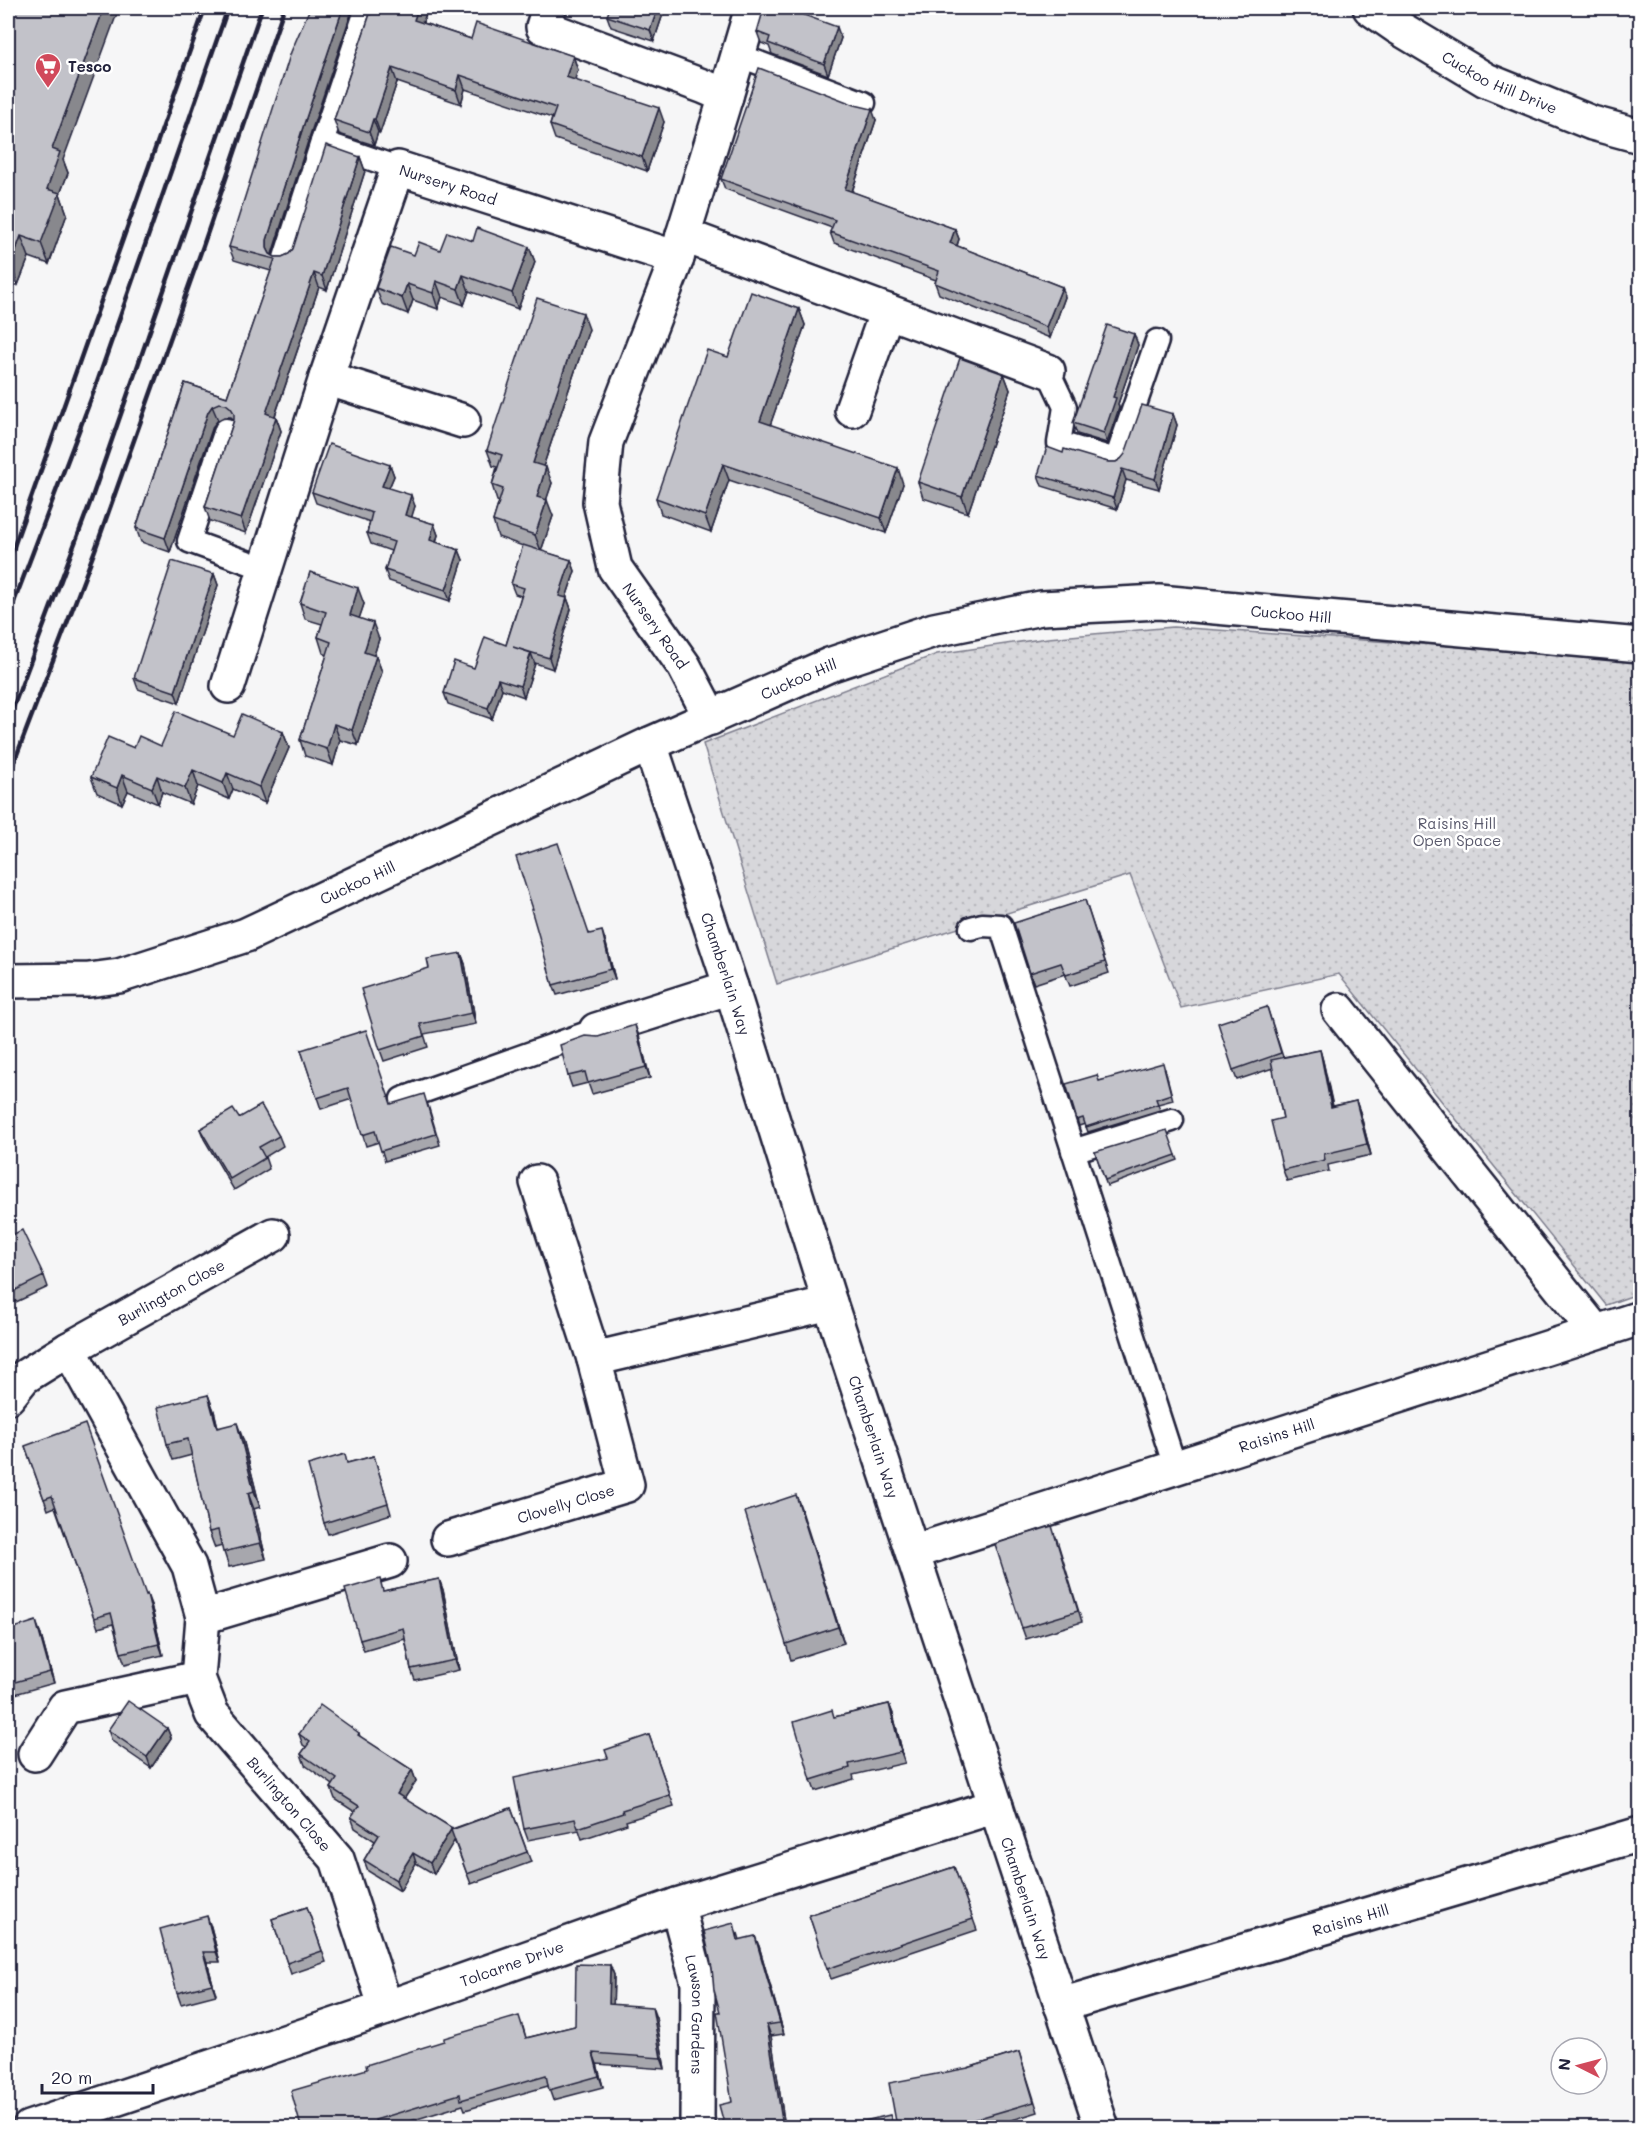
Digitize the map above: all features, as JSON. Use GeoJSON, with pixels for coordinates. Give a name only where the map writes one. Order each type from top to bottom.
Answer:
{"type":"FeatureCollection","features":[{"type":"Feature","properties":{"kind":"street"},"geometry":{"type":"LineString","coordinates":[[549,8],[543,27],[726,96]]}},
{"type":"Feature","properties":{"kind":"street","name":"Nursery Road"},"geometry":{"type":"LineString","coordinates":[[711,718],[684,666],[615,568],[600,502],[606,442],[680,247],[752,8]]}},
{"type":"Feature","properties":{"kind":"street","name":"Cuckoo Hill Drive"},"geometry":{"type":"LineString","coordinates":[[1370,8],[1486,80],[1592,123],[1641,136]]}},
{"type":"Feature","properties":{"kind":"street","name":"Nursery Road"},"geometry":{"type":"LineString","coordinates":[[228,686],[326,378],[398,168],[680,247],[887,311],[1048,371]]}},
{"type":"Feature","properties":{"kind":"street"},"geometry":{"type":"LineString","coordinates":[[852,410],[887,311]]}},
{"type":"Feature","properties":{"kind":"street"},"geometry":{"type":"LineString","coordinates":[[326,378],[463,421]]}},
{"type":"Feature","properties":{"kind":"street","name":"Cuckoo Hill"},"geometry":{"type":"LineString","coordinates":[[8,981],[89,980],[119,976],[246,935],[650,744],[839,662],[934,630],[1041,608],[1159,602],[1641,645]]}},
{"type":"Feature","properties":{"kind":"street","name":"Chamberlain Way"},"geometry":{"type":"LineString","coordinates":[[650,744],[731,987],[830,1303],[1102,2127]]}},
{"type":"Feature","properties":{"kind":"street"},"geometry":{"type":"LineString","coordinates":[[596,1030],[731,987]]}},
{"type":"Feature","properties":{"kind":"street"},"geometry":{"type":"LineString","coordinates":[[1339,1010],[1595,1331]]}},
{"type":"Feature","properties":{"kind":"street","name":"Clovelly Close"},"geometry":{"type":"LineString","coordinates":[[448,1539],[627,1485],[594,1359],[537,1182]]}},
{"type":"Feature","properties":{"kind":"street","name":"Burlington Close"},"geometry":{"type":"LineString","coordinates":[[8,1397],[24,1377],[69,1349],[273,1235]]}},
{"type":"Feature","properties":{"kind":"street"},"geometry":{"type":"LineString","coordinates":[[594,1359],[830,1303]]}},
{"type":"Feature","properties":{"kind":"street","name":"Raisins Hill"},"geometry":{"type":"LineString","coordinates":[[913,1552],[1641,1318]]}},
{"type":"Feature","properties":{"kind":"street","name":"Burlington Close"},"geometry":{"type":"LineString","coordinates":[[69,1349],[189,1566],[203,1617],[198,1678],[212,1714],[337,1859],[386,2008]]}},
{"type":"Feature","properties":{"kind":"street"},"geometry":{"type":"LineString","coordinates":[[203,1617],[390,1561]]}},
{"type":"Feature","properties":{"kind":"street"},"geometry":{"type":"LineString","coordinates":[[35,1754],[65,1707],[198,1678]]}},
{"type":"Feature","properties":{"kind":"street","name":"Tolcarne Drive"},"geometry":{"type":"LineString","coordinates":[[29,2127],[386,2008],[677,1905],[996,1806]]}},
{"type":"Feature","properties":{"kind":"street","name":"Raisins Hill"},"geometry":{"type":"LineString","coordinates":[[1061,2005],[1641,1833]]}},
{"type":"Feature","properties":{"kind":"street","name":"Lawson Gardens"},"geometry":{"type":"LineString","coordinates":[[677,1905],[698,1983],[697,2119],[699,2127]]}},
{"type":"Feature","properties":{"kind":"lane"},"geometry":{"type":"LineString","coordinates":[[285,258],[367,8]]}},
{"type":"Feature","properties":{"kind":"lane"},"geometry":{"type":"LineString","coordinates":[[738,55],[864,103]]}},
{"type":"Feature","properties":{"kind":"lane"},"geometry":{"type":"LineString","coordinates":[[322,142],[398,168]]}},
{"type":"Feature","properties":{"kind":"lane"},"geometry":{"type":"LineString","coordinates":[[1048,371],[1065,407],[1059,443],[1116,460],[1157,341]]}},
{"type":"Feature","properties":{"kind":"lane"},"geometry":{"type":"LineString","coordinates":[[226,430],[189,541],[266,569]]}},
{"type":"Feature","properties":{"kind":"lane"},"geometry":{"type":"LineString","coordinates":[[971,928],[982,925],[1001,926],[1174,1467]]}},
{"type":"Feature","properties":{"kind":"lane"},"geometry":{"type":"LineString","coordinates":[[402,1099],[596,1030]]}},
{"type":"Feature","properties":{"kind":"lane"},"geometry":{"type":"LineString","coordinates":[[1073,1151],[1172,1120]]}},
{"type":"Feature","properties":{"kind":"green space","name":"Raisins Hill Open Space"},"geometry":{"type":"Polygon","coordinates":[[[1173,627],[1640,659],[1640,1293],[1606,1305],[1339,974],[1181,1008],[1130,875],[777,984],[703,744],[937,654],[1048,638],[1173,627]]]}},
{"type":"Feature","properties":{"kind":"building","name":"Tesco"},"geometry":{"type":"Polygon","coordinates":[[[8,8],[104,8],[52,149],[60,152],[47,189],[60,193],[41,243],[21,236],[11,264],[8,263],[8,8]]]}},
{"type":"Feature","properties":{"kind":"building"},"geometry":{"type":"Polygon","coordinates":[[[310,8],[343,8],[267,240],[270,254],[282,257],[293,249],[326,145],[360,157],[322,276],[314,273],[266,413],[276,417],[241,519],[205,507],[234,420],[231,408],[219,403],[212,406],[208,412],[165,538],[136,528],[185,383],[227,397],[275,259],[229,247],[291,52],[310,8]]]}},
{"type":"Feature","properties":{"kind":"building"},"geometry":{"type":"Polygon","coordinates":[[[372,8],[418,8],[414,20],[471,39],[476,23],[573,56],[566,77],[659,108],[642,157],[550,125],[556,108],[460,75],[456,90],[392,68],[369,132],[334,120],[372,8]]]}},
{"type":"Feature","properties":{"kind":"building"},"geometry":{"type":"Polygon","coordinates":[[[610,8],[658,8],[650,30],[607,16],[610,8]]]}},
{"type":"Feature","properties":{"kind":"building"},"geometry":{"type":"Polygon","coordinates":[[[764,8],[785,8],[837,27],[824,64],[768,43],[770,37],[757,32],[764,8]]]}},
{"type":"Feature","properties":{"kind":"building"},"geometry":{"type":"Polygon","coordinates":[[[759,68],[855,105],[872,109],[845,189],[955,229],[950,243],[1062,287],[1046,327],[935,283],[939,271],[830,232],[835,220],[721,179],[759,68]]]}},
{"type":"Feature","properties":{"kind":"building"},"geometry":{"type":"Polygon","coordinates":[[[477,228],[529,247],[512,293],[463,275],[458,289],[436,281],[433,293],[407,284],[402,298],[376,288],[391,247],[414,255],[419,242],[440,250],[447,232],[473,241],[477,228]]]}},
{"type":"Feature","properties":{"kind":"building"},"geometry":{"type":"Polygon","coordinates":[[[751,292],[799,309],[760,421],[898,468],[881,518],[723,464],[705,516],[656,498],[707,350],[728,357],[751,292]]]}},
{"type":"Feature","properties":{"kind":"building"},"geometry":{"type":"Polygon","coordinates":[[[537,298],[583,313],[533,463],[546,467],[537,497],[547,500],[535,535],[493,521],[503,489],[492,485],[502,455],[487,450],[537,298]]]}},
{"type":"Feature","properties":{"kind":"building"},"geometry":{"type":"Polygon","coordinates":[[[1107,325],[1134,334],[1113,397],[1116,398],[1104,433],[1073,423],[1107,325]]]}},
{"type":"Feature","properties":{"kind":"building"},"geometry":{"type":"Polygon","coordinates":[[[960,358],[1004,374],[962,497],[918,482],[960,358]]]}},
{"type":"Feature","properties":{"kind":"building"},"geometry":{"type":"Polygon","coordinates":[[[1142,405],[1173,414],[1155,479],[1122,469],[1113,498],[1038,475],[1047,447],[1063,453],[1064,449],[1108,462],[1121,459],[1125,454],[1142,405]]]}},
{"type":"Feature","properties":{"kind":"building"},"geometry":{"type":"Polygon","coordinates":[[[329,444],[390,465],[382,486],[411,495],[405,515],[434,524],[430,540],[459,550],[446,590],[385,570],[394,542],[367,533],[372,513],[312,492],[329,444]]]}},
{"type":"Feature","properties":{"kind":"building"},"geometry":{"type":"Polygon","coordinates":[[[523,545],[571,560],[559,596],[567,598],[549,658],[513,647],[531,653],[520,686],[498,679],[488,708],[444,693],[454,661],[474,668],[485,637],[506,645],[524,588],[511,584],[523,545]]]}},
{"type":"Feature","properties":{"kind":"building"},"geometry":{"type":"Polygon","coordinates":[[[172,561],[214,574],[175,692],[134,678],[172,561]]]}},
{"type":"Feature","properties":{"kind":"building"},"geometry":{"type":"Polygon","coordinates":[[[310,572],[358,588],[350,615],[373,623],[364,652],[376,656],[352,730],[334,724],[327,749],[300,740],[331,642],[318,637],[326,612],[300,603],[310,572]]]}},
{"type":"Feature","properties":{"kind":"building"},"geometry":{"type":"Polygon","coordinates":[[[176,711],[233,735],[242,714],[283,732],[259,787],[227,773],[223,783],[193,770],[185,788],[157,776],[152,788],[122,775],[117,788],[91,777],[108,737],[134,748],[139,736],[161,746],[176,711]]]}},
{"type":"Feature","properties":{"kind":"building"},"geometry":{"type":"Polygon","coordinates":[[[558,843],[589,934],[602,931],[611,969],[553,985],[531,909],[533,909],[516,857],[558,843]]]}},
{"type":"Feature","properties":{"kind":"building"},"geometry":{"type":"Polygon","coordinates":[[[1085,900],[1105,962],[1066,975],[1061,963],[1030,973],[1014,923],[1085,900]]]}},
{"type":"Feature","properties":{"kind":"building"},"geometry":{"type":"Polygon","coordinates":[[[461,953],[472,1013],[420,1024],[424,1036],[380,1050],[361,989],[429,968],[427,959],[461,953]]]}},
{"type":"Feature","properties":{"kind":"building"},"geometry":{"type":"Polygon","coordinates":[[[1267,1007],[1281,1053],[1233,1070],[1218,1023],[1267,1007]]]}},
{"type":"Feature","properties":{"kind":"building"},"geometry":{"type":"Polygon","coordinates":[[[635,1025],[646,1067],[588,1083],[585,1072],[568,1076],[560,1045],[585,1036],[598,1037],[635,1025]]]}},
{"type":"Feature","properties":{"kind":"building"},"geometry":{"type":"Polygon","coordinates":[[[366,1030],[391,1104],[424,1094],[436,1134],[381,1151],[375,1131],[362,1135],[348,1088],[317,1098],[301,1050],[366,1030]]]}},
{"type":"Feature","properties":{"kind":"building"},"geometry":{"type":"Polygon","coordinates":[[[1320,1050],[1331,1107],[1356,1101],[1367,1144],[1324,1154],[1325,1160],[1283,1170],[1271,1121],[1283,1118],[1271,1060],[1320,1050]]]}},
{"type":"Feature","properties":{"kind":"building"},"geometry":{"type":"Polygon","coordinates":[[[1163,1063],[1171,1094],[1156,1099],[1158,1104],[1086,1127],[1083,1118],[1077,1120],[1066,1084],[1097,1075],[1099,1081],[1163,1063]]]}},
{"type":"Feature","properties":{"kind":"building"},"geometry":{"type":"Polygon","coordinates":[[[261,1105],[279,1136],[259,1147],[265,1158],[230,1179],[200,1129],[233,1109],[239,1118],[261,1105]]]}},
{"type":"Feature","properties":{"kind":"building"},"geometry":{"type":"Polygon","coordinates":[[[1167,1130],[1176,1155],[1105,1180],[1095,1152],[1167,1130]]]}},
{"type":"Feature","properties":{"kind":"building"},"geometry":{"type":"Polygon","coordinates":[[[22,1230],[44,1276],[8,1292],[8,1237],[22,1230]]]}},
{"type":"Feature","properties":{"kind":"building"},"geometry":{"type":"Polygon","coordinates":[[[208,1395],[217,1428],[237,1423],[254,1491],[248,1493],[260,1543],[223,1552],[218,1530],[209,1532],[188,1439],[167,1444],[158,1407],[208,1395]]]}},
{"type":"Feature","properties":{"kind":"building"},"geometry":{"type":"Polygon","coordinates":[[[85,1424],[147,1594],[159,1644],[121,1653],[111,1613],[94,1618],[52,1496],[44,1499],[25,1446],[85,1424]]]}},
{"type":"Feature","properties":{"kind":"building"},"geometry":{"type":"Polygon","coordinates":[[[345,1454],[347,1463],[374,1456],[388,1503],[324,1523],[308,1465],[345,1454]]]}},
{"type":"Feature","properties":{"kind":"building"},"geometry":{"type":"Polygon","coordinates":[[[796,1495],[838,1627],[786,1644],[745,1512],[796,1495]]]}},
{"type":"Feature","properties":{"kind":"building"},"geometry":{"type":"Polygon","coordinates":[[[1052,1526],[1078,1611],[1022,1628],[995,1544],[1052,1526]]]}},
{"type":"Feature","properties":{"kind":"building"},"geometry":{"type":"Polygon","coordinates":[[[380,1579],[383,1591],[439,1579],[455,1660],[411,1669],[403,1628],[360,1640],[345,1589],[380,1579]]]}},
{"type":"Feature","properties":{"kind":"building"},"geometry":{"type":"Polygon","coordinates":[[[36,1621],[50,1672],[8,1684],[8,1630],[36,1621]]]}},
{"type":"Feature","properties":{"kind":"building"},"geometry":{"type":"Polygon","coordinates":[[[128,1701],[167,1728],[147,1757],[108,1730],[128,1701]]]}},
{"type":"Feature","properties":{"kind":"building"},"geometry":{"type":"Polygon","coordinates":[[[889,1704],[901,1752],[849,1764],[850,1768],[811,1780],[794,1722],[832,1710],[834,1717],[889,1704]]]}},
{"type":"Feature","properties":{"kind":"building"},"geometry":{"type":"Polygon","coordinates":[[[320,1705],[359,1733],[358,1735],[412,1770],[397,1794],[452,1828],[430,1863],[413,1853],[396,1880],[364,1860],[379,1835],[351,1817],[359,1806],[331,1788],[337,1779],[301,1754],[310,1742],[299,1734],[320,1705]]]}},
{"type":"Feature","properties":{"kind":"building"},"geometry":{"type":"Polygon","coordinates":[[[649,1735],[670,1795],[622,1810],[623,1813],[578,1828],[575,1819],[524,1829],[514,1778],[608,1758],[605,1750],[649,1735]]]}},
{"type":"Feature","properties":{"kind":"building"},"geometry":{"type":"Polygon","coordinates":[[[511,1808],[527,1852],[467,1874],[451,1830],[511,1808]]]}},
{"type":"Feature","properties":{"kind":"building"},"geometry":{"type":"Polygon","coordinates":[[[954,1867],[973,1919],[827,1969],[809,1915],[954,1867]]]}},
{"type":"Feature","properties":{"kind":"building"},"geometry":{"type":"Polygon","coordinates":[[[307,1907],[322,1951],[287,1963],[272,1919],[307,1907]]]}},
{"type":"Feature","properties":{"kind":"building"},"geometry":{"type":"Polygon","coordinates":[[[207,1916],[216,1952],[203,1952],[212,1984],[177,1993],[160,1929],[207,1916]]]}},
{"type":"Feature","properties":{"kind":"building"},"geometry":{"type":"Polygon","coordinates":[[[734,1923],[738,1940],[755,1936],[780,2023],[767,2025],[783,2127],[725,2127],[719,2105],[732,2102],[717,2012],[720,2012],[704,1931],[734,1923]]]}},
{"type":"Feature","properties":{"kind":"building"},"geometry":{"type":"Polygon","coordinates":[[[576,1964],[610,1965],[609,2004],[652,2007],[661,2058],[593,2053],[599,2076],[549,2090],[546,2075],[461,2100],[460,2094],[375,2120],[376,2125],[301,2127],[291,2091],[367,2069],[366,2065],[444,2041],[444,2038],[519,2016],[526,2038],[575,2026],[576,1964]]]}},
{"type":"Feature","properties":{"kind":"building"},"geometry":{"type":"Polygon","coordinates":[[[1019,2052],[1034,2102],[969,2121],[970,2124],[950,2127],[897,2127],[889,2083],[968,2068],[1019,2052]]]}},
{"type":"Feature","properties":{"kind":"building"},"geometry":{"type":"Polygon","coordinates":[[[890,2115],[894,2127],[839,2127],[890,2115]]]}},
{"type":"Feature","properties":{"kind":"building"},"geometry":{"type":"Polygon","coordinates":[[[638,2122],[639,2127],[601,2127],[638,2122]]]}},
{"type":"Feature","properties":{"kind":"railway"},"geometry":{"type":"LineString","coordinates":[[8,563],[205,8]]}},
{"type":"Feature","properties":{"kind":"railway"},"geometry":{"type":"LineString","coordinates":[[8,618],[94,391],[228,8]]}},
{"type":"Feature","properties":{"kind":"railway"},"geometry":{"type":"LineString","coordinates":[[8,721],[90,503],[262,8]]}},
{"type":"Feature","properties":{"kind":"railway"},"geometry":{"type":"LineString","coordinates":[[8,778],[95,550],[203,246],[284,8]]}},
{"type":"Feature","properties":{"kind":"place","name":"Tesco"},"geometry":{"type":"Point","coordinates":[48,89]}}]}
